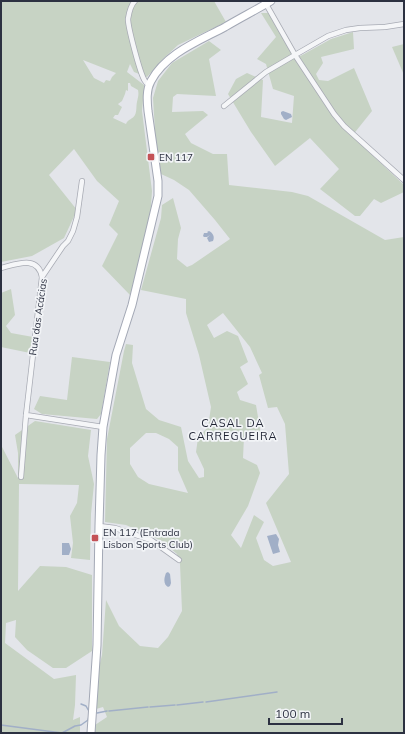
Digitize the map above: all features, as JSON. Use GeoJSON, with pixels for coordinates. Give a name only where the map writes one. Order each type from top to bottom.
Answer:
{"type":"FeatureCollection","features":[{"type":"Feature","properties":{"kind":"main road"},"geometry":{"type":"LineString","coordinates":[[92,733],[97,645],[99,526],[103,427],[116,355],[132,305],[158,199],[158,181],[148,111],[147,98],[149,85],[159,69],[176,54],[268,3]]}},
{"type":"Feature","properties":{"kind":"street"},"geometry":{"type":"LineString","coordinates":[[135,1],[132,3],[128,20],[141,73],[145,82],[149,85]]}},
{"type":"Feature","properties":{"kind":"street"},"geometry":{"type":"LineString","coordinates":[[268,3],[295,55],[334,114],[344,126],[404,180]]}},
{"type":"Feature","properties":{"kind":"street"},"geometry":{"type":"LineString","coordinates":[[224,106],[266,72],[328,36],[346,30],[404,24]]}},
{"type":"Feature","properties":{"kind":"street","name":"Rua das Acácias"},"geometry":{"type":"LineString","coordinates":[[21,477],[26,415],[42,277],[68,241],[73,231],[78,217],[82,181]]}},
{"type":"Feature","properties":{"kind":"street"},"geometry":{"type":"LineString","coordinates":[[1,268],[26,263],[34,264],[38,266],[42,277]]}},
{"type":"Feature","properties":{"kind":"street"},"geometry":{"type":"LineString","coordinates":[[26,415],[103,427]]}},
{"type":"Feature","properties":{"kind":"street"},"geometry":{"type":"LineString","coordinates":[[99,526],[115,528],[151,540],[179,560]]}},
{"type":"Feature","properties":{"kind":"green space"},"geometry":{"type":"Polygon","coordinates":[[[1,1],[214,1],[226,22],[178,45],[147,77],[134,72],[130,64],[127,72],[144,85],[142,111],[152,191],[150,220],[130,295],[102,266],[118,234],[109,225],[119,201],[97,181],[74,149],[49,175],[77,210],[64,238],[32,256],[1,262],[1,1]],[[83,60],[94,78],[104,83],[106,80],[110,81],[116,73],[83,60]],[[128,83],[128,91],[126,90],[122,101],[118,104],[122,107],[118,115],[115,115],[113,118],[126,124],[135,115],[138,95],[138,90],[128,83]]]}},
{"type":"Feature","properties":{"kind":"green space"},"geometry":{"type":"Polygon","coordinates":[[[261,13],[268,13],[295,59],[331,39],[353,32],[354,49],[321,57],[323,63],[316,74],[319,80],[328,81],[354,68],[372,111],[352,136],[404,185],[404,192],[381,203],[374,199],[360,216],[355,216],[320,189],[339,169],[310,138],[275,166],[251,132],[228,94],[236,79],[247,73],[263,80],[261,117],[292,123],[294,96],[273,89],[266,64],[257,59],[276,37],[261,13]]]}},
{"type":"Feature","properties":{"kind":"green space"},"geometry":{"type":"Polygon","coordinates":[[[209,41],[221,50],[209,59],[216,96],[177,94],[173,97],[172,112],[203,111],[208,115],[185,134],[191,143],[213,154],[227,154],[229,185],[292,192],[308,196],[385,240],[404,237],[404,733],[94,733],[95,725],[107,717],[103,707],[96,709],[106,600],[119,626],[140,646],[158,648],[168,637],[182,611],[180,564],[177,554],[162,541],[126,525],[105,522],[107,439],[126,344],[133,345],[132,363],[146,409],[159,420],[181,427],[188,461],[199,478],[204,477],[204,469],[196,452],[198,438],[208,427],[211,407],[199,355],[186,313],[186,299],[141,290],[161,218],[162,205],[173,198],[181,228],[178,239],[177,259],[187,267],[230,239],[189,190],[174,180],[161,174],[156,147],[153,98],[158,81],[172,63],[209,41]],[[223,313],[207,325],[214,338],[227,331],[238,336],[248,362],[240,367],[248,384],[237,392],[240,400],[256,405],[261,435],[244,437],[243,458],[257,465],[260,473],[248,506],[231,535],[241,548],[254,515],[264,522],[256,538],[264,560],[273,566],[291,562],[266,503],[289,474],[285,424],[277,407],[268,408],[259,375],[262,373],[250,347],[223,313]],[[146,433],[130,448],[130,464],[138,477],[149,484],[188,493],[178,470],[178,447],[169,439],[156,433],[146,433]]]}},
{"type":"Feature","properties":{"kind":"green space"},"geometry":{"type":"Polygon","coordinates":[[[404,44],[404,75],[392,47],[404,44]]]}},
{"type":"Feature","properties":{"kind":"green space"},"geometry":{"type":"Polygon","coordinates":[[[11,289],[15,315],[6,326],[11,333],[33,337],[30,353],[1,347],[1,293],[11,289]]]}},
{"type":"Feature","properties":{"kind":"green space"},"geometry":{"type":"Polygon","coordinates":[[[72,357],[110,362],[101,414],[97,419],[42,414],[34,409],[40,396],[67,400],[72,357]]]}},
{"type":"Feature","properties":{"kind":"green space"},"geometry":{"type":"Polygon","coordinates":[[[35,421],[91,430],[88,456],[94,484],[91,514],[90,560],[71,558],[73,543],[70,516],[77,503],[79,485],[19,484],[18,591],[40,566],[66,567],[92,575],[92,651],[66,668],[53,668],[27,650],[15,637],[16,620],[6,623],[5,643],[54,679],[76,675],[73,720],[80,717],[80,733],[1,733],[1,445],[18,478],[18,453],[15,435],[35,421]]]}},
{"type":"Feature","properties":{"kind":"water"},"geometry":{"type":"Polygon","coordinates":[[[283,111],[291,114],[292,117],[286,120],[284,119],[281,114],[283,111]]]}},
{"type":"Feature","properties":{"kind":"water"},"geometry":{"type":"Polygon","coordinates":[[[209,231],[213,234],[214,238],[213,241],[209,242],[207,238],[210,235],[207,237],[203,236],[204,233],[208,233],[207,232],[209,231]]]}},
{"type":"Feature","properties":{"kind":"water"},"geometry":{"type":"Polygon","coordinates":[[[276,534],[279,539],[278,545],[280,552],[273,554],[267,536],[276,534]]]}},
{"type":"Feature","properties":{"kind":"water"},"geometry":{"type":"Polygon","coordinates":[[[62,543],[69,543],[71,549],[69,555],[62,555],[62,543]]]}},
{"type":"Feature","properties":{"kind":"water"},"geometry":{"type":"Polygon","coordinates":[[[168,572],[170,574],[171,583],[168,587],[164,581],[166,573],[168,572]]]}},
{"type":"Feature","properties":{"kind":"waterway"},"geometry":{"type":"LineString","coordinates":[[206,702],[277,692]]}},
{"type":"Feature","properties":{"kind":"waterway"},"geometry":{"type":"LineString","coordinates":[[177,705],[203,702]]}},
{"type":"Feature","properties":{"kind":"waterway"},"geometry":{"type":"LineString","coordinates":[[1,725],[62,733],[75,726],[81,725],[88,720],[90,713],[86,706],[81,704]]}},
{"type":"Feature","properties":{"kind":"waterway"},"geometry":{"type":"LineString","coordinates":[[150,707],[175,705]]}},
{"type":"Feature","properties":{"kind":"waterway"},"geometry":{"type":"LineString","coordinates":[[109,711],[148,707]]}},
{"type":"Feature","properties":{"kind":"waterway"},"geometry":{"type":"LineString","coordinates":[[97,713],[107,711]]}},
{"type":"Feature","properties":{"kind":"place","name":"EN 117"},"geometry":{"type":"Point","coordinates":[151,157]}},
{"type":"Feature","properties":{"kind":"place","name":"EN 117 (Entrada Lisbon Sports Club)"},"geometry":{"type":"Point","coordinates":[95,538]}},
{"type":"Feature","properties":{"kind":"district","name":"CASAL DA CARREGUEIRA"},"geometry":{"type":"Point","coordinates":[233,429]}}]}
